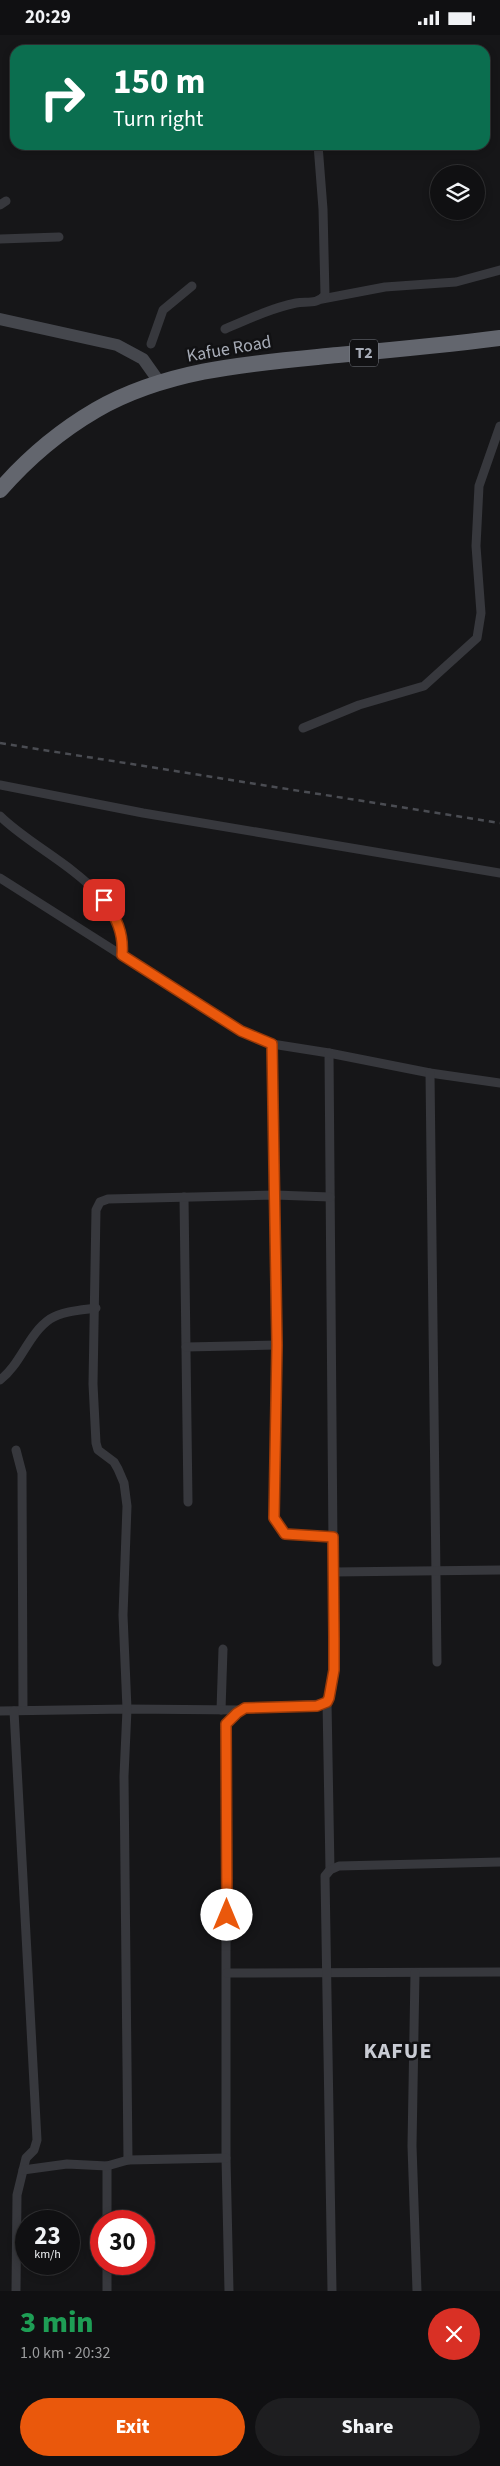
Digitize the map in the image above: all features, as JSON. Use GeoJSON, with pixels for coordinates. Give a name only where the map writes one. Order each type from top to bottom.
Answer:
{"type":"FeatureCollection","features":[{"type":"Feature","properties":{"kind":"highway","name":"Kafue Road"},"geometry":{"type":"LineString","coordinates":[[0,490],[30,460],[83,419],[97,410],[160,383],[228,367],[500,338]]}},
{"type":"Feature","properties":{"kind":"street"},"geometry":{"type":"LineString","coordinates":[[318,150],[326,284],[325,295],[322,299]]}},
{"type":"Feature","properties":{"kind":"street"},"geometry":{"type":"LineString","coordinates":[[0,239],[60,237]]}},
{"type":"Feature","properties":{"kind":"street"},"geometry":{"type":"LineString","coordinates":[[226,329],[280,307],[385,287],[456,282],[500,270]]}},
{"type":"Feature","properties":{"kind":"street"},"geometry":{"type":"LineString","coordinates":[[151,344],[163,310],[192,286]]}},
{"type":"Feature","properties":{"kind":"street"},"geometry":{"type":"LineString","coordinates":[[0,319],[117,345],[143,359],[160,383]]}},
{"type":"Feature","properties":{"kind":"street"},"geometry":{"type":"LineString","coordinates":[[303,728],[359,705],[424,686],[477,638],[481,613],[476,546],[479,486],[500,426]]}},
{"type":"Feature","properties":{"kind":"street"},"geometry":{"type":"LineString","coordinates":[[0,785],[143,813],[500,873]]}},
{"type":"Feature","properties":{"kind":"street"},"geometry":{"type":"LineString","coordinates":[[0,816],[78,876],[104,900],[112,911],[121,931],[123,941],[122,955]]}},
{"type":"Feature","properties":{"kind":"street"},"geometry":{"type":"LineString","coordinates":[[0,878],[241,1031],[272,1044],[430,1073],[500,1083]]}},
{"type":"Feature","properties":{"kind":"street"},"geometry":{"type":"LineString","coordinates":[[272,1044],[277,1345],[274,1518],[285,1534],[333,1537]]}},
{"type":"Feature","properties":{"kind":"street"},"geometry":{"type":"LineString","coordinates":[[329,1053],[334,1572],[334,1670],[331,1692],[327,1702],[330,1870]]}},
{"type":"Feature","properties":{"kind":"street"},"geometry":{"type":"LineString","coordinates":[[430,1073],[437,1662]]}},
{"type":"Feature","properties":{"kind":"street"},"geometry":{"type":"LineString","coordinates":[[128,2160],[124,1785],[127,1709],[124,1615],[127,1506],[124,1483],[118,1469],[114,1462],[98,1449],[96,1443],[93,1384],[96,1308],[96,1210],[100,1202],[108,1199],[275,1195],[330,1197]]}},
{"type":"Feature","properties":{"kind":"street"},"geometry":{"type":"LineString","coordinates":[[184,1197],[188,1502]]}},
{"type":"Feature","properties":{"kind":"street"},"geometry":{"type":"LineString","coordinates":[[0,1380],[12,1370],[34,1337],[51,1319],[96,1308]]}},
{"type":"Feature","properties":{"kind":"street"},"geometry":{"type":"LineString","coordinates":[[186,1347],[277,1345]]}},
{"type":"Feature","properties":{"kind":"street"},"geometry":{"type":"LineString","coordinates":[[16,1450],[22,1473],[18,1710],[36,2140],[23,2170],[17,2195],[16,2291]]}},
{"type":"Feature","properties":{"kind":"street"},"geometry":{"type":"LineString","coordinates":[[334,1572],[435,1569],[500,1570]]}},
{"type":"Feature","properties":{"kind":"street"},"geometry":{"type":"LineString","coordinates":[[221,1710],[223,1649]]}},
{"type":"Feature","properties":{"kind":"street"},"geometry":{"type":"LineString","coordinates":[[0,1711],[241,1710],[317,1706],[327,1702]]}},
{"type":"Feature","properties":{"kind":"street"},"geometry":{"type":"LineString","coordinates":[[229,2291],[226,2158],[226,1724],[241,1710]]}},
{"type":"Feature","properties":{"kind":"street"},"geometry":{"type":"LineString","coordinates":[[332,2291],[325,1876],[330,1870],[339,1866],[500,1862]]}},
{"type":"Feature","properties":{"kind":"street"},"geometry":{"type":"LineString","coordinates":[[227,1973],[500,1972]]}},
{"type":"Feature","properties":{"kind":"street"},"geometry":{"type":"LineString","coordinates":[[415,1973],[412,2146],[417,2291]]}},
{"type":"Feature","properties":{"kind":"street"},"geometry":{"type":"LineString","coordinates":[[23,2170],[73,2164],[107,2166],[128,2160],[226,2158]]}},
{"type":"Feature","properties":{"kind":"street"},"geometry":{"type":"LineString","coordinates":[[107,2166],[107,2210]]}},
{"type":"Feature","properties":{"kind":"street"},"geometry":{"type":"LineString","coordinates":[[107,2275],[107,2291]]}},
{"type":"Feature","properties":{"kind":"railway"},"geometry":{"type":"LineString","coordinates":[[0,743],[500,823]]}},
{"type":"Feature","properties":{"kind":"district","name":"KAFUE"},"geometry":{"type":"Point","coordinates":[398,2051]}},
{"type":"Feature","properties":{"kind":"route"},"geometry":{"type":"LineString","coordinates":[[104,900],[112,911],[121,931],[123,941],[122,955],[241,1031],[272,1044],[277,1345],[274,1518],[285,1534],[333,1537],[334,1670],[331,1692],[327,1702],[317,1706],[245,1708],[226,1724],[227,1915]]}}]}
